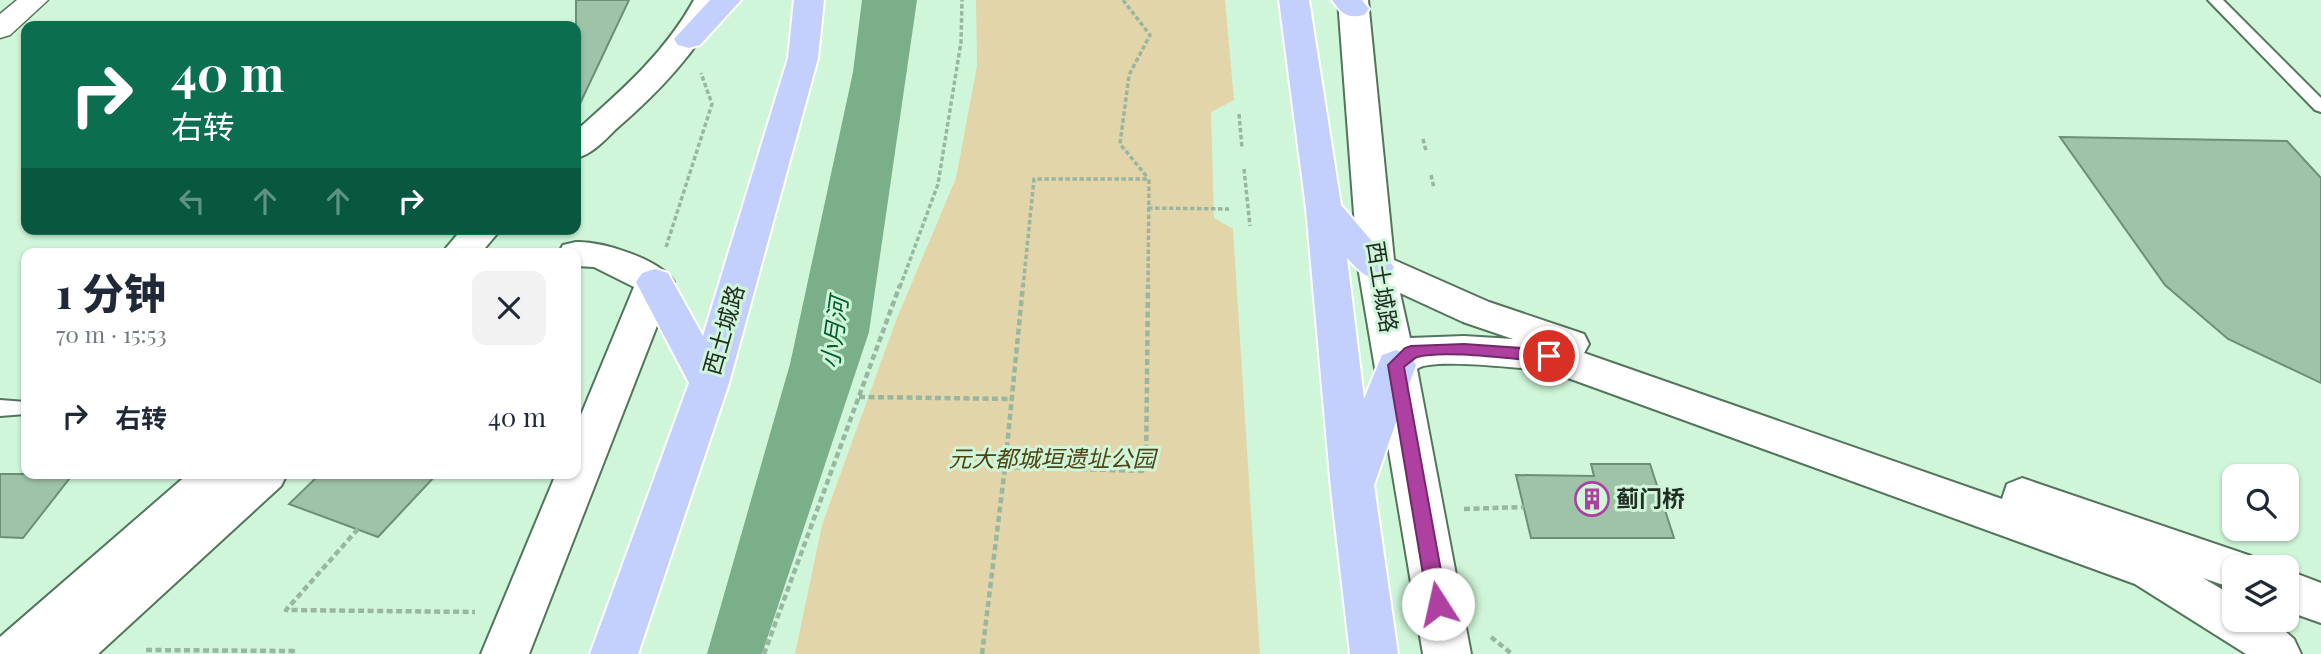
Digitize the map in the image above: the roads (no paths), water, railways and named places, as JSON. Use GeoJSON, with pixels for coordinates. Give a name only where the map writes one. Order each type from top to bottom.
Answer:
{"type":"FeatureCollection","features":[{"type":"Feature","properties":{"kind":"highway"},"geometry":{"type":"LineString","coordinates":[[689,39],[726,0]]}},
{"type":"Feature","properties":{"kind":"highway","name":"西土城路"},"geometry":{"type":"LineString","coordinates":[[614,654],[709,383],[803,58],[809,0]]}},
{"type":"Feature","properties":{"kind":"highway","name":"西土城路"},"geometry":{"type":"LineString","coordinates":[[1294,0],[1324,208],[1353,489],[1374,654]]}},
{"type":"Feature","properties":{"kind":"highway"},"geometry":{"type":"LineString","coordinates":[[1324,208],[1376,267]]}},
{"type":"Feature","properties":{"kind":"highway"},"geometry":{"type":"LineString","coordinates":[[655,282],[709,383]]}},
{"type":"Feature","properties":{"kind":"highway"},"geometry":{"type":"LineString","coordinates":[[1353,489],[1396,365]]}},
{"type":"Feature","properties":{"kind":"street"},"geometry":{"type":"LineString","coordinates":[[0,29],[34,0]]}},
{"type":"Feature","properties":{"kind":"street"},"geometry":{"type":"LineString","coordinates":[[581,144],[630,100],[689,39],[709,0]]}},
{"type":"Feature","properties":{"kind":"street","name":"西土城路"},"geometry":{"type":"LineString","coordinates":[[1351,3],[1376,267],[1447,654]]}},
{"type":"Feature","properties":{"kind":"street"},"geometry":{"type":"LineString","coordinates":[[465,248],[477,235]]}},
{"type":"Feature","properties":{"kind":"street"},"geometry":{"type":"LineString","coordinates":[[581,253],[623,265],[655,282],[581,466]]}},
{"type":"Feature","properties":{"kind":"street"},"geometry":{"type":"LineString","coordinates":[[1376,267],[1476,312],[2222,566]]}},
{"type":"Feature","properties":{"kind":"street"},"geometry":{"type":"LineString","coordinates":[[1396,365],[1411,352],[1428,350],[1464,349],[1549,356],[2151,570],[2264,640],[2277,654]]}},
{"type":"Feature","properties":{"kind":"street"},"geometry":{"type":"LineString","coordinates":[[15,654],[211,479]]}},
{"type":"Feature","properties":{"kind":"street"},"geometry":{"type":"LineString","coordinates":[[64,654],[260,479]]}},
{"type":"Feature","properties":{"kind":"street"},"geometry":{"type":"LineString","coordinates":[[505,654],[576,479]]}},
{"type":"Feature","properties":{"kind":"street"},"geometry":{"type":"LineString","coordinates":[[2299,595],[2321,603]]}},
{"type":"Feature","properties":{"kind":"lane"},"geometry":{"type":"LineString","coordinates":[[2215,0],[2321,107]]}},
{"type":"Feature","properties":{"kind":"lane"},"geometry":{"type":"LineString","coordinates":[[0,408],[21,408]]}},
{"type":"Feature","properties":{"kind":"water","name":"小月河"},"geometry":{"type":"Polygon","coordinates":[[[862,0],[917,0],[869,332],[762,654],[707,654],[790,364],[853,72],[862,0]]]}},
{"type":"Feature","properties":{"kind":"place","name":"蓟门桥"},"geometry":{"type":"Point","coordinates":[1592,499]}},
{"type":"Feature","properties":{"kind":"park label","name":"元大都城垣遗址公园"},"geometry":{"type":"Point","coordinates":[1052,459]}}]}
